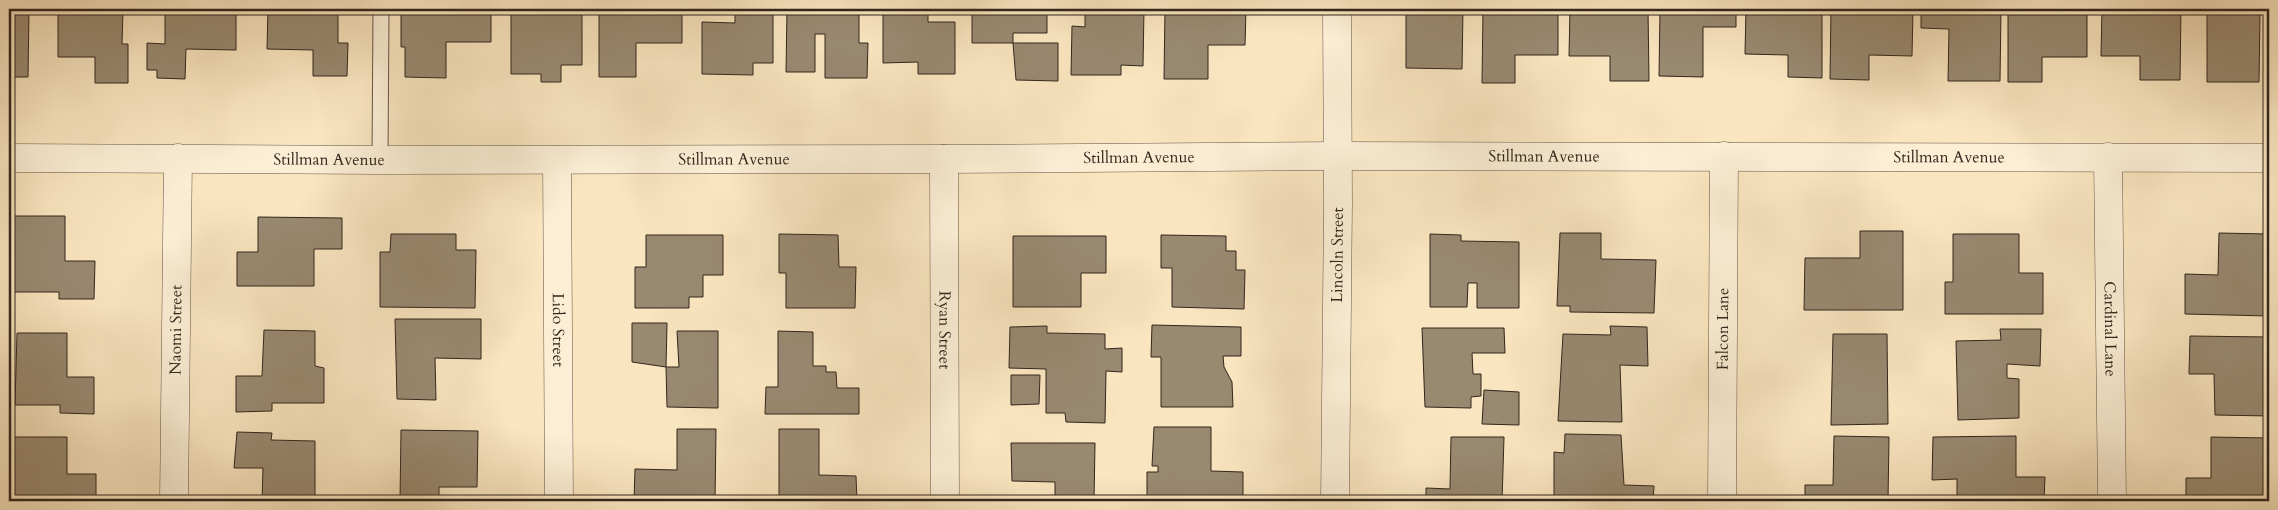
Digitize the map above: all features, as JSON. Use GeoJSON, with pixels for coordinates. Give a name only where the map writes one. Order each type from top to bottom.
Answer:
{"type":"FeatureCollection","features":[{"type":"Feature","properties":{"kind":"street","name":"Lincoln Street"},"geometry":{"type":"LineString","coordinates":[[1335,501],[1338,156],[1337,9]]}},
{"type":"Feature","properties":{"kind":"street","name":"Stillman Avenue"},"geometry":{"type":"LineString","coordinates":[[9,158],[557,160],[1724,156],[2269,158]]}},
{"type":"Feature","properties":{"kind":"street","name":"Falcon Lane"},"geometry":{"type":"LineString","coordinates":[[1722,501],[1724,156]]}},
{"type":"Feature","properties":{"kind":"street","name":"Cardinal Lane"},"geometry":{"type":"LineString","coordinates":[[2108,157],[2112,501]]}},
{"type":"Feature","properties":{"kind":"street","name":"Naomi Street"},"geometry":{"type":"LineString","coordinates":[[174,501],[178,158]]}},
{"type":"Feature","properties":{"kind":"street","name":"Ryan Street"},"geometry":{"type":"LineString","coordinates":[[944,159],[945,501]]}},
{"type":"Feature","properties":{"kind":"street","name":"Lido Street"},"geometry":{"type":"LineString","coordinates":[[557,160],[559,501]]}},
{"type":"Feature","properties":{"kind":"lane"},"geometry":{"type":"LineString","coordinates":[[380,160],[381,9]]}},
{"type":"Feature","properties":{"kind":"building"},"geometry":{"type":"Polygon","coordinates":[[[9,9],[29,9],[28,77],[9,77],[9,9]]]}},
{"type":"Feature","properties":{"kind":"building"},"geometry":{"type":"Polygon","coordinates":[[[58,9],[123,9],[122,44],[128,44],[128,83],[95,83],[95,57],[58,57],[58,9]]]}},
{"type":"Feature","properties":{"kind":"building"},"geometry":{"type":"Polygon","coordinates":[[[165,9],[236,9],[236,50],[186,49],[185,79],[157,78],[157,70],[147,70],[147,43],[165,44],[165,9]]]}},
{"type":"Feature","properties":{"kind":"building"},"geometry":{"type":"Polygon","coordinates":[[[268,9],[338,9],[338,43],[348,43],[347,76],[313,76],[313,50],[267,49],[268,9]]]}},
{"type":"Feature","properties":{"kind":"building"},"geometry":{"type":"Polygon","coordinates":[[[401,9],[491,9],[491,42],[446,42],[446,78],[405,77],[405,47],[401,47],[401,9]]]}},
{"type":"Feature","properties":{"kind":"building"},"geometry":{"type":"Polygon","coordinates":[[[511,9],[582,9],[582,65],[561,65],[561,82],[541,82],[541,74],[511,74],[511,9]]]}},
{"type":"Feature","properties":{"kind":"building"},"geometry":{"type":"Polygon","coordinates":[[[599,9],[682,9],[682,43],[636,43],[636,77],[599,77],[599,9]]]}},
{"type":"Feature","properties":{"kind":"building"},"geometry":{"type":"Polygon","coordinates":[[[735,9],[773,9],[773,63],[753,63],[753,75],[702,74],[702,22],[735,23],[735,9]]]}},
{"type":"Feature","properties":{"kind":"building"},"geometry":{"type":"Polygon","coordinates":[[[787,9],[859,9],[859,43],[868,43],[867,78],[825,78],[825,34],[815,34],[815,72],[786,72],[787,9]]]}},
{"type":"Feature","properties":{"kind":"building"},"geometry":{"type":"Polygon","coordinates":[[[883,9],[928,9],[928,22],[955,22],[955,74],[918,74],[918,62],[883,63],[883,9]]]}},
{"type":"Feature","properties":{"kind":"building"},"geometry":{"type":"Polygon","coordinates":[[[972,9],[1047,9],[1047,33],[1013,33],[1013,43],[972,43],[972,9]]]}},
{"type":"Feature","properties":{"kind":"building"},"geometry":{"type":"Polygon","coordinates":[[[1085,9],[1144,9],[1143,66],[1121,65],[1121,75],[1071,75],[1072,26],[1085,27],[1085,9]]]}},
{"type":"Feature","properties":{"kind":"building"},"geometry":{"type":"Polygon","coordinates":[[[1165,9],[1246,9],[1245,45],[1208,45],[1208,79],[1164,79],[1165,9]]]}},
{"type":"Feature","properties":{"kind":"building"},"geometry":{"type":"Polygon","coordinates":[[[1406,9],[1463,9],[1462,69],[1406,68],[1406,9]]]}},
{"type":"Feature","properties":{"kind":"building"},"geometry":{"type":"Polygon","coordinates":[[[1483,9],[1558,9],[1558,55],[1515,55],[1515,83],[1482,83],[1483,9]]]}},
{"type":"Feature","properties":{"kind":"building"},"geometry":{"type":"Polygon","coordinates":[[[1570,9],[1648,9],[1649,81],[1610,81],[1610,56],[1569,56],[1570,9]]]}},
{"type":"Feature","properties":{"kind":"building"},"geometry":{"type":"Polygon","coordinates":[[[1660,9],[1736,9],[1736,27],[1703,27],[1703,77],[1659,76],[1660,9]]]}},
{"type":"Feature","properties":{"kind":"building"},"geometry":{"type":"Polygon","coordinates":[[[1746,9],[1822,9],[1822,78],[1788,77],[1788,55],[1745,54],[1746,9]]]}},
{"type":"Feature","properties":{"kind":"building"},"geometry":{"type":"Polygon","coordinates":[[[1831,9],[1913,9],[1912,56],[1869,55],[1869,80],[1830,79],[1831,9]]]}},
{"type":"Feature","properties":{"kind":"building"},"geometry":{"type":"Polygon","coordinates":[[[1921,9],[2001,9],[2000,81],[1948,81],[1949,29],[1921,28],[1921,9]]]}},
{"type":"Feature","properties":{"kind":"building"},"geometry":{"type":"Polygon","coordinates":[[[2008,9],[2087,9],[2087,57],[2042,57],[2042,82],[2008,82],[2008,9]]]}},
{"type":"Feature","properties":{"kind":"building"},"geometry":{"type":"Polygon","coordinates":[[[2102,9],[2181,9],[2180,80],[2140,80],[2140,56],[2101,56],[2102,9]]]}},
{"type":"Feature","properties":{"kind":"building"},"geometry":{"type":"Polygon","coordinates":[[[2207,13],[2260,13],[2259,82],[2207,82],[2207,13]]]}},
{"type":"Feature","properties":{"kind":"building"},"geometry":{"type":"Polygon","coordinates":[[[1013,43],[1058,43],[1058,81],[1016,80],[1013,43]]]}},
{"type":"Feature","properties":{"kind":"building"},"geometry":{"type":"Polygon","coordinates":[[[9,216],[65,216],[65,261],[95,261],[94,299],[59,299],[59,292],[9,292],[9,216]]]}},
{"type":"Feature","properties":{"kind":"building"},"geometry":{"type":"Polygon","coordinates":[[[258,217],[342,218],[342,249],[314,249],[314,286],[237,286],[237,252],[258,252],[258,217]]]}},
{"type":"Feature","properties":{"kind":"building"},"geometry":{"type":"Polygon","coordinates":[[[1860,231],[1903,231],[1903,310],[1804,310],[1805,258],[1860,258],[1860,231]]]}},
{"type":"Feature","properties":{"kind":"building"},"geometry":{"type":"Polygon","coordinates":[[[1560,233],[1601,233],[1601,259],[1656,260],[1654,313],[1570,312],[1570,306],[1557,306],[1560,233]]]}},
{"type":"Feature","properties":{"kind":"building"},"geometry":{"type":"Polygon","coordinates":[[[2219,233],[2269,234],[2269,316],[2185,314],[2185,274],[2218,275],[2219,233]]]}},
{"type":"Feature","properties":{"kind":"building"},"geometry":{"type":"Polygon","coordinates":[[[391,234],[456,234],[456,250],[476,250],[475,308],[380,307],[380,252],[390,252],[391,234]]]}},
{"type":"Feature","properties":{"kind":"building"},"geometry":{"type":"Polygon","coordinates":[[[779,234],[838,235],[839,267],[856,267],[855,308],[786,308],[786,273],[779,273],[779,234]]]}},
{"type":"Feature","properties":{"kind":"building"},"geometry":{"type":"Polygon","coordinates":[[[1430,234],[1461,235],[1461,241],[1519,242],[1519,308],[1477,308],[1477,283],[1468,283],[1467,307],[1430,307],[1430,234]]]}},
{"type":"Feature","properties":{"kind":"building"},"geometry":{"type":"Polygon","coordinates":[[[1953,234],[2019,234],[2019,273],[2043,273],[2043,314],[1945,314],[1945,282],[1953,282],[1953,234]]]}},
{"type":"Feature","properties":{"kind":"building"},"geometry":{"type":"Polygon","coordinates":[[[646,235],[723,235],[723,275],[703,275],[703,297],[689,297],[689,308],[635,308],[635,267],[646,267],[646,235]]]}},
{"type":"Feature","properties":{"kind":"building"},"geometry":{"type":"Polygon","coordinates":[[[1161,235],[1226,236],[1226,251],[1236,251],[1236,270],[1245,270],[1244,309],[1172,307],[1172,268],[1161,268],[1161,235]]]}},
{"type":"Feature","properties":{"kind":"building"},"geometry":{"type":"Polygon","coordinates":[[[1013,236],[1106,236],[1106,273],[1081,273],[1081,307],[1013,307],[1013,236]]]}},
{"type":"Feature","properties":{"kind":"building"},"geometry":{"type":"Polygon","coordinates":[[[395,319],[481,319],[481,359],[435,358],[436,400],[397,399],[395,319]]]}},
{"type":"Feature","properties":{"kind":"building"},"geometry":{"type":"Polygon","coordinates":[[[632,323],[667,323],[666,367],[632,362],[632,323]]]}},
{"type":"Feature","properties":{"kind":"building"},"geometry":{"type":"Polygon","coordinates":[[[1152,325],[1241,327],[1241,356],[1223,356],[1224,367],[1232,382],[1233,407],[1161,407],[1161,357],[1151,357],[1152,325]]]}},
{"type":"Feature","properties":{"kind":"building"},"geometry":{"type":"Polygon","coordinates":[[[1047,326],[1047,333],[1105,334],[1105,349],[1122,348],[1122,372],[1106,371],[1105,423],[1066,422],[1065,413],[1046,413],[1046,369],[1009,368],[1010,327],[1047,326]]]}},
{"type":"Feature","properties":{"kind":"building"},"geometry":{"type":"Polygon","coordinates":[[[1610,326],[1647,327],[1648,366],[1620,365],[1622,422],[1558,421],[1563,334],[1611,335],[1610,326]]]}},
{"type":"Feature","properties":{"kind":"building"},"geometry":{"type":"Polygon","coordinates":[[[1422,328],[1504,328],[1505,353],[1472,353],[1473,374],[1481,374],[1481,396],[1471,397],[1471,408],[1425,407],[1422,328]]]}},
{"type":"Feature","properties":{"kind":"building"},"geometry":{"type":"Polygon","coordinates":[[[2000,329],[2041,329],[2040,366],[2007,364],[2007,378],[2019,379],[2019,418],[1958,420],[1956,341],[2001,340],[2000,329]]]}},
{"type":"Feature","properties":{"kind":"building"},"geometry":{"type":"Polygon","coordinates":[[[264,330],[315,331],[315,366],[324,368],[324,403],[272,403],[272,411],[236,412],[236,376],[262,376],[264,330]]]}},
{"type":"Feature","properties":{"kind":"building"},"geometry":{"type":"Polygon","coordinates":[[[677,331],[718,331],[718,408],[667,407],[666,367],[679,367],[677,331]]]}},
{"type":"Feature","properties":{"kind":"building"},"geometry":{"type":"Polygon","coordinates":[[[778,331],[813,332],[813,366],[826,366],[826,372],[836,372],[837,388],[859,388],[859,414],[765,414],[766,387],[778,387],[778,331]]]}},
{"type":"Feature","properties":{"kind":"building"},"geometry":{"type":"Polygon","coordinates":[[[17,333],[67,333],[67,377],[94,377],[94,414],[60,413],[60,405],[15,405],[17,333]]]}},
{"type":"Feature","properties":{"kind":"building"},"geometry":{"type":"Polygon","coordinates":[[[1833,334],[1887,334],[1888,424],[1831,425],[1833,334]]]}},
{"type":"Feature","properties":{"kind":"building"},"geometry":{"type":"Polygon","coordinates":[[[2190,336],[2269,337],[2269,416],[2215,415],[2214,374],[2189,374],[2190,336]]]}},
{"type":"Feature","properties":{"kind":"building"},"geometry":{"type":"Polygon","coordinates":[[[1011,375],[1040,375],[1039,404],[1011,405],[1011,375]]]}},
{"type":"Feature","properties":{"kind":"building"},"geometry":{"type":"Polygon","coordinates":[[[1484,390],[1519,392],[1519,425],[1482,424],[1484,390]]]}},
{"type":"Feature","properties":{"kind":"building"},"geometry":{"type":"Polygon","coordinates":[[[1154,427],[1211,427],[1211,471],[1243,472],[1243,501],[1147,501],[1147,472],[1158,472],[1158,466],[1152,466],[1154,427]]]}},
{"type":"Feature","properties":{"kind":"building"},"geometry":{"type":"Polygon","coordinates":[[[677,429],[716,429],[715,501],[634,501],[635,469],[677,470],[677,429]]]}},
{"type":"Feature","properties":{"kind":"building"},"geometry":{"type":"Polygon","coordinates":[[[779,429],[819,429],[819,475],[856,476],[857,501],[779,501],[779,429]]]}},
{"type":"Feature","properties":{"kind":"building"},"geometry":{"type":"Polygon","coordinates":[[[401,430],[478,431],[477,487],[439,487],[439,501],[400,501],[401,430]]]}},
{"type":"Feature","properties":{"kind":"building"},"geometry":{"type":"Polygon","coordinates":[[[237,432],[272,433],[271,440],[315,441],[315,501],[262,501],[263,468],[234,468],[237,432]]]}},
{"type":"Feature","properties":{"kind":"building"},"geometry":{"type":"Polygon","coordinates":[[[1565,434],[1621,435],[1624,485],[1654,486],[1653,501],[1554,501],[1554,452],[1564,453],[1565,434]]]}},
{"type":"Feature","properties":{"kind":"building"},"geometry":{"type":"Polygon","coordinates":[[[1834,436],[1889,437],[1888,501],[1805,501],[1805,485],[1833,485],[1834,436]]]}},
{"type":"Feature","properties":{"kind":"building"},"geometry":{"type":"Polygon","coordinates":[[[2016,436],[2016,477],[2045,477],[2044,501],[1957,501],[1957,479],[1932,480],[1933,437],[2016,436]]]}},
{"type":"Feature","properties":{"kind":"building"},"geometry":{"type":"Polygon","coordinates":[[[14,437],[67,437],[67,474],[96,474],[96,501],[14,501],[14,437]]]}},
{"type":"Feature","properties":{"kind":"building"},"geometry":{"type":"Polygon","coordinates":[[[1451,437],[1504,437],[1502,501],[1426,501],[1426,488],[1450,489],[1451,437]]]}},
{"type":"Feature","properties":{"kind":"building"},"geometry":{"type":"Polygon","coordinates":[[[2211,437],[2269,438],[2269,501],[2186,501],[2186,478],[2211,478],[2211,437]]]}},
{"type":"Feature","properties":{"kind":"building"},"geometry":{"type":"Polygon","coordinates":[[[1011,443],[1095,443],[1094,501],[1055,501],[1055,482],[1012,481],[1011,443]]]}}]}
